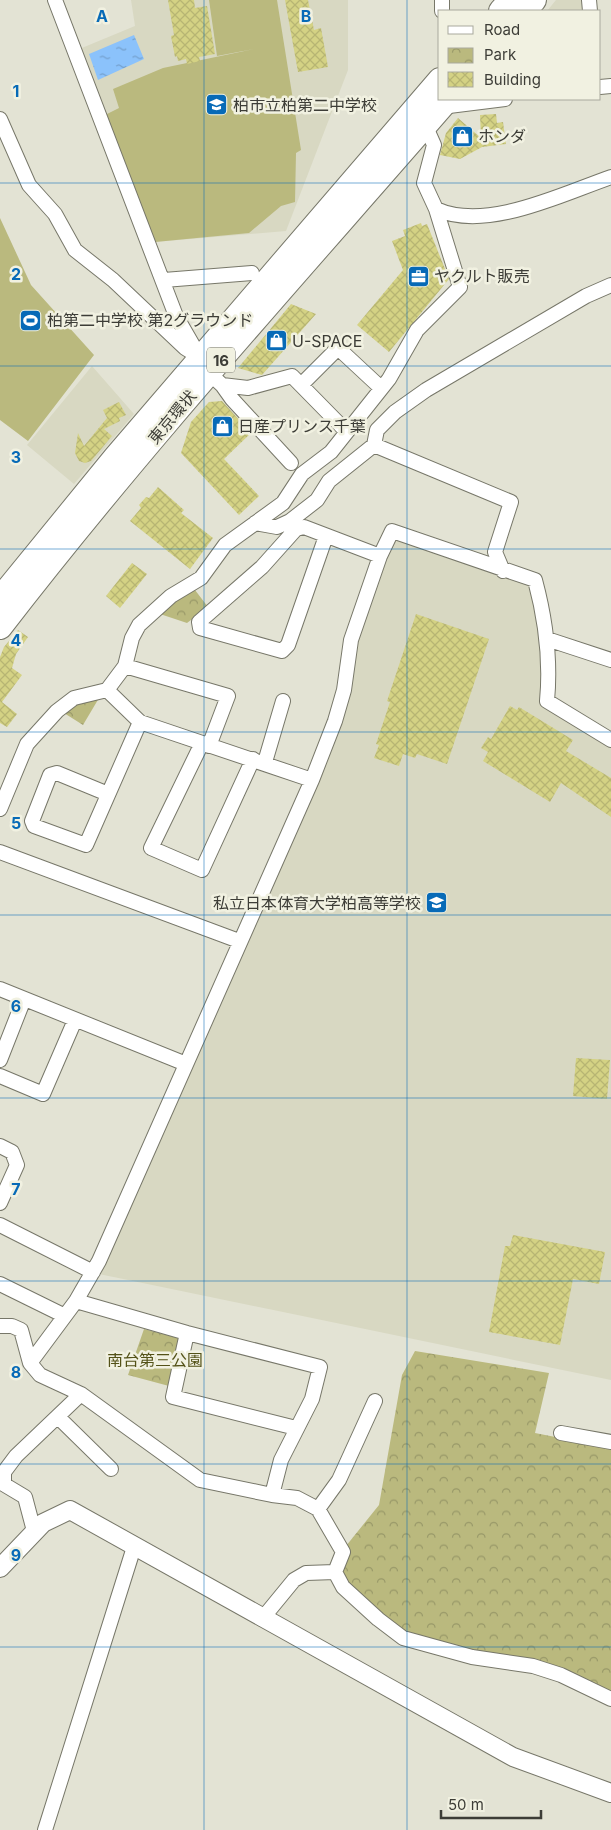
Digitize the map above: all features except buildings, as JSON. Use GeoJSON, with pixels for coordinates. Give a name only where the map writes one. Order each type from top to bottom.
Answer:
{"type":"FeatureCollection","features":[{"type":"Feature","properties":{"kind":"highway"},"geometry":{"type":"LineString","coordinates":[[502,10],[511,0]]}},
{"type":"Feature","properties":{"kind":"highway"},"geometry":{"type":"LineString","coordinates":[[525,10],[534,0]]}},
{"type":"Feature","properties":{"kind":"highway","name":"東京環状"},"geometry":{"type":"LineString","coordinates":[[0,599],[114,458],[211,372],[438,83]]}},
{"type":"Feature","properties":{"kind":"highway","name":"東京環状"},"geometry":{"type":"LineString","coordinates":[[0,627],[42,572],[211,372],[445,103]]}},
{"type":"Feature","properties":{"kind":"street"},"geometry":{"type":"LineString","coordinates":[[55,0],[164,280],[176,316],[211,372],[232,399],[291,463]]}},
{"type":"Feature","properties":{"kind":"street"},"geometry":{"type":"LineString","coordinates":[[445,103],[490,100]]}},
{"type":"Feature","properties":{"kind":"street"},"geometry":{"type":"LineString","coordinates":[[0,119],[29,185],[55,214],[74,250],[113,280],[211,372],[248,388],[292,376],[346,431]]}},
{"type":"Feature","properties":{"kind":"street"},"geometry":{"type":"LineString","coordinates":[[0,809],[27,744],[57,711],[74,698],[107,690],[124,666],[132,638],[145,619],[171,596],[201,578],[225,545],[283,503],[302,474],[331,452],[381,388],[417,330],[460,287],[436,210],[424,183],[434,145],[426,127]]}},
{"type":"Feature","properties":{"kind":"street"},"geometry":{"type":"LineString","coordinates":[[436,210],[447,214],[486,217],[527,206],[611,177]]}},
{"type":"Feature","properties":{"kind":"street"},"geometry":{"type":"LineString","coordinates":[[164,280],[252,273]]}},
{"type":"Feature","properties":{"kind":"street"},"geometry":{"type":"LineString","coordinates":[[255,523],[277,527],[290,521],[317,500],[329,481],[374,445],[377,430],[395,412],[426,390],[586,296],[611,285]]}},
{"type":"Feature","properties":{"kind":"street"},"geometry":{"type":"LineString","coordinates":[[301,385],[338,348],[381,388]]}},
{"type":"Feature","properties":{"kind":"street"},"geometry":{"type":"LineString","coordinates":[[374,445],[511,502],[495,552],[503,571]]}},
{"type":"Feature","properties":{"kind":"street"},"geometry":{"type":"LineString","coordinates":[[326,536],[288,645],[282,651],[200,628],[199,622],[262,567],[296,529],[304,527],[380,556]]}},
{"type":"Feature","properties":{"kind":"street"},"geometry":{"type":"LineString","coordinates":[[30,1363],[76,1301],[119,1220],[312,780],[335,721],[344,690],[351,640],[380,556],[392,531],[503,571],[535,580],[542,606],[550,667],[547,701],[611,740]]}},
{"type":"Feature","properties":{"kind":"street"},"geometry":{"type":"LineString","coordinates":[[547,639],[611,660]]}},
{"type":"Feature","properties":{"kind":"street"},"geometry":{"type":"LineString","coordinates":[[124,666],[228,696],[151,848],[202,870],[259,761],[282,701]]}},
{"type":"Feature","properties":{"kind":"street"},"geometry":{"type":"LineString","coordinates":[[107,690],[140,722],[312,780]]}},
{"type":"Feature","properties":{"kind":"street"},"geometry":{"type":"LineString","coordinates":[[108,794],[58,773],[50,775],[32,821],[34,826],[86,845],[140,722]]}},
{"type":"Feature","properties":{"kind":"street"},"geometry":{"type":"LineString","coordinates":[[0,852],[240,941]]}},
{"type":"Feature","properties":{"kind":"street"},"geometry":{"type":"LineString","coordinates":[[0,989],[186,1064]]}},
{"type":"Feature","properties":{"kind":"street"},"geometry":{"type":"LineString","coordinates":[[0,1060],[24,999]]}},
{"type":"Feature","properties":{"kind":"street"},"geometry":{"type":"LineString","coordinates":[[0,1076],[43,1094],[75,1020]]}},
{"type":"Feature","properties":{"kind":"street"},"geometry":{"type":"LineString","coordinates":[[0,1146],[12,1152],[17,1164],[0,1203]]}},
{"type":"Feature","properties":{"kind":"street"},"geometry":{"type":"LineString","coordinates":[[0,1225],[93,1272]]}},
{"type":"Feature","properties":{"kind":"street"},"geometry":{"type":"LineString","coordinates":[[0,1284],[65,1316]]}},
{"type":"Feature","properties":{"kind":"street"},"geometry":{"type":"LineString","coordinates":[[76,1301],[187,1334],[320,1367],[312,1399],[281,1460],[272,1495]]}},
{"type":"Feature","properties":{"kind":"street"},"geometry":{"type":"LineString","coordinates":[[0,1326],[12,1326],[21,1330],[30,1363],[40,1375],[81,1394],[200,1480],[272,1495],[297,1498],[318,1509],[343,1552],[335,1572]]}},
{"type":"Feature","properties":{"kind":"street"},"geometry":{"type":"LineString","coordinates":[[187,1334],[173,1397],[296,1428]]}},
{"type":"Feature","properties":{"kind":"street"},"geometry":{"type":"LineString","coordinates":[[34,1531],[25,1497],[2,1483],[4,1472],[16,1456],[81,1394]]}},
{"type":"Feature","properties":{"kind":"street"},"geometry":{"type":"LineString","coordinates":[[318,1509],[339,1480],[375,1401]]}},
{"type":"Feature","properties":{"kind":"street"},"geometry":{"type":"LineString","coordinates":[[58,1417],[111,1468]]}},
{"type":"Feature","properties":{"kind":"street"},"geometry":{"type":"LineString","coordinates":[[560,1433],[611,1442]]}},
{"type":"Feature","properties":{"kind":"street"},"geometry":{"type":"LineString","coordinates":[[0,1568],[43,1523],[70,1510],[262,1619],[513,1757],[611,1793]]}},
{"type":"Feature","properties":{"kind":"street"},"geometry":{"type":"LineString","coordinates":[[45,1830],[134,1547]]}},
{"type":"Feature","properties":{"kind":"street"},"geometry":{"type":"LineString","coordinates":[[262,1619],[294,1580],[306,1573],[335,1572]]}},
{"type":"Feature","properties":{"kind":"street"},"geometry":{"type":"LineString","coordinates":[[335,1572],[343,1586],[378,1619],[403,1638],[472,1657],[533,1666],[561,1675],[611,1699]]}},
{"type":"Feature","properties":{"kind":"shaded area","name":"柏市立柏第二中学校"},"geometry":{"type":"Polygon","coordinates":[[[131,0],[348,0],[348,70],[286,231],[155,242],[77,50],[135,26],[131,0]]]}},
{"type":"Feature","properties":{"kind":"shaded area"},"geometry":{"type":"Polygon","coordinates":[[[556,0],[584,0],[586,10],[548,10],[556,0]]]}},
{"type":"Feature","properties":{"kind":"shaded area"},"geometry":{"type":"Polygon","coordinates":[[[92,366],[134,414],[74,484],[27,445],[92,366]]]}},
{"type":"Feature","properties":{"kind":"shaded area","name":"私立日本体育大学柏高等学校"},"geometry":{"type":"Polygon","coordinates":[[[398,536],[530,584],[539,611],[544,702],[611,744],[611,1380],[99,1274],[317,781],[357,636],[392,540],[398,536]]]}},
{"type":"Feature","properties":{"kind":"green space","name":"柏市立柏第二中学校"},"geometry":{"type":"Polygon","coordinates":[[[209,0],[277,0],[301,150],[296,153],[295,202],[281,206],[249,233],[155,242],[105,115],[119,108],[113,89],[163,68],[254,49],[217,56],[209,0]]]}},
{"type":"Feature","properties":{"kind":"green space","name":"柏第二中学校 第2グラウンド"},"geometry":{"type":"Polygon","coordinates":[[[0,218],[31,285],[94,355],[28,441],[0,420],[0,218]]]}},
{"type":"Feature","properties":{"kind":"green space"},"geometry":{"type":"Polygon","coordinates":[[[195,590],[208,607],[187,623],[160,614],[174,602],[195,590]]]}},
{"type":"Feature","properties":{"kind":"green space"},"geometry":{"type":"Polygon","coordinates":[[[99,698],[83,725],[64,713],[75,703],[99,698]]]}},
{"type":"Feature","properties":{"kind":"green space","name":"南台第三公園"},"geometry":{"type":"Polygon","coordinates":[[[144,1329],[178,1338],[180,1342],[169,1386],[128,1375],[144,1329]]]}},
{"type":"Feature","properties":{"kind":"green space"},"geometry":{"type":"Polygon","coordinates":[[[415,1351],[549,1373],[535,1433],[611,1448],[611,1696],[406,1636],[346,1581],[341,1570],[346,1546],[379,1505],[402,1375],[415,1351]]]}},
{"type":"Feature","properties":{"kind":"water"},"geometry":{"type":"Polygon","coordinates":[[[134,35],[144,59],[98,80],[89,54],[134,35]]]}},
{"type":"Feature","properties":{"kind":"place","name":"柏市立柏第二中学校"},"geometry":{"type":"Point","coordinates":[217,105]}},
{"type":"Feature","properties":{"kind":"place","name":"ホンダ"},"geometry":{"type":"Point","coordinates":[462,136]}},
{"type":"Feature","properties":{"kind":"place","name":"ヤクルト販売"},"geometry":{"type":"Point","coordinates":[418,276]}},
{"type":"Feature","properties":{"kind":"place","name":"柏第二中学校 第2グラウンド"},"geometry":{"type":"Point","coordinates":[31,320]}},
{"type":"Feature","properties":{"kind":"place","name":"U-SPACE"},"geometry":{"type":"Point","coordinates":[276,341]}},
{"type":"Feature","properties":{"kind":"place","name":"日産プリンス千葉"},"geometry":{"type":"Point","coordinates":[222,426]}},
{"type":"Feature","properties":{"kind":"place","name":"私立日本体育大学柏高等学校"},"geometry":{"type":"Point","coordinates":[437,903]}}]}
